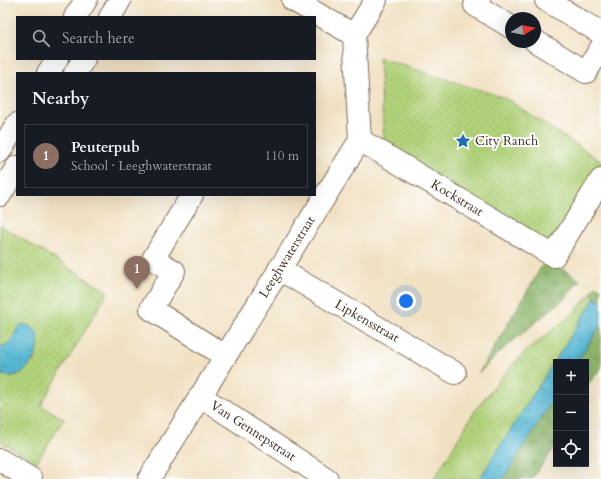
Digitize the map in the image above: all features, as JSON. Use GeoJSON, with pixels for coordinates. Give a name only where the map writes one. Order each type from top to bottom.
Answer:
{"type":"FeatureCollection","features":[{"type":"Feature","properties":{"kind":"street"},"geometry":{"type":"LineString","coordinates":[[76,16],[86,0]]}},
{"type":"Feature","properties":{"kind":"street"},"geometry":{"type":"LineString","coordinates":[[91,16],[100,0]]}},
{"type":"Feature","properties":{"kind":"street"},"geometry":{"type":"LineString","coordinates":[[111,16],[120,0]]}},
{"type":"Feature","properties":{"kind":"street"},"geometry":{"type":"LineString","coordinates":[[293,0],[354,36]]}},
{"type":"Feature","properties":{"kind":"street"},"geometry":{"type":"LineString","coordinates":[[360,140],[354,36],[376,0]]}},
{"type":"Feature","properties":{"kind":"street"},"geometry":{"type":"LineString","coordinates":[[479,0],[475,5],[505,22]]}},
{"type":"Feature","properties":{"kind":"street"},"geometry":{"type":"LineString","coordinates":[[546,0],[601,33]]}},
{"type":"Feature","properties":{"kind":"street"},"geometry":{"type":"LineString","coordinates":[[541,45],[586,72],[601,48]]}},
{"type":"Feature","properties":{"kind":"street"},"geometry":{"type":"LineString","coordinates":[[49,72],[56,60]]}},
{"type":"Feature","properties":{"kind":"street"},"geometry":{"type":"LineString","coordinates":[[76,72],[83,60]]}},
{"type":"Feature","properties":{"kind":"street"},"geometry":{"type":"LineString","coordinates":[[0,151],[16,126]]}},
{"type":"Feature","properties":{"kind":"street","name":"Kockstraat"},"geometry":{"type":"LineString","coordinates":[[360,140],[554,256],[601,180]]}},
{"type":"Feature","properties":{"kind":"street","name":"Leeghwaterstraat"},"geometry":{"type":"LineString","coordinates":[[149,479],[360,140]]}},
{"type":"Feature","properties":{"kind":"street"},"geometry":{"type":"LineString","coordinates":[[0,195],[16,169]]}},
{"type":"Feature","properties":{"kind":"street"},"geometry":{"type":"LineString","coordinates":[[191,196],[154,259],[174,271],[151,309],[225,356]]}},
{"type":"Feature","properties":{"kind":"street","name":"Lipkensstraat"},"geometry":{"type":"LineString","coordinates":[[279,269],[455,373]]}},
{"type":"Feature","properties":{"kind":"street","name":"Van Gennepstraat"},"geometry":{"type":"LineString","coordinates":[[200,396],[327,479]]}},
{"type":"Feature","properties":{"kind":"street"},"geometry":{"type":"LineString","coordinates":[[0,460],[32,479]]}},
{"type":"Feature","properties":{"kind":"green space"},"geometry":{"type":"Polygon","coordinates":[[[379,58],[505,98],[601,161],[601,165],[549,246],[384,143],[379,58]]]}},
{"type":"Feature","properties":{"kind":"green space"},"geometry":{"type":"Polygon","coordinates":[[[0,225],[108,292],[41,405],[64,419],[36,463],[0,441],[0,374],[6,376],[34,361],[38,347],[38,340],[37,333],[18,327],[10,342],[0,347],[0,225]]]}},
{"type":"Feature","properties":{"kind":"green space"},"geometry":{"type":"Polygon","coordinates":[[[546,259],[580,280],[565,298],[501,351],[479,373],[546,259]]]}},
{"type":"Feature","properties":{"kind":"green space"},"geometry":{"type":"Polygon","coordinates":[[[596,286],[601,288],[601,302],[591,293],[596,286]]]}},
{"type":"Feature","properties":{"kind":"green space"},"geometry":{"type":"Polygon","coordinates":[[[591,293],[595,298],[556,359],[553,359],[553,364],[479,479],[434,479],[476,409],[504,374],[525,352],[574,313],[591,293]]]}},
{"type":"Feature","properties":{"kind":"green space"},"geometry":{"type":"Polygon","coordinates":[[[601,324],[601,369],[589,383],[589,359],[579,359],[601,324]]]}},
{"type":"Feature","properties":{"kind":"green space"},"geometry":{"type":"Polygon","coordinates":[[[553,400],[553,449],[532,479],[503,479],[553,400]]]}},
{"type":"Feature","properties":{"kind":"water"},"geometry":{"type":"Polygon","coordinates":[[[595,298],[601,302],[601,324],[579,359],[556,359],[595,298]]]}},
{"type":"Feature","properties":{"kind":"water"},"geometry":{"type":"Polygon","coordinates":[[[22,324],[33,328],[38,335],[39,342],[35,357],[25,370],[19,374],[9,376],[0,374],[0,347],[11,342],[18,328],[22,324]]]}},
{"type":"Feature","properties":{"kind":"water"},"geometry":{"type":"Polygon","coordinates":[[[553,364],[553,400],[503,479],[479,479],[553,364]]]}},
{"type":"Feature","properties":{"kind":"place","name":"City Ranch"},"geometry":{"type":"Point","coordinates":[463,141]}},
{"type":"Feature","properties":{"kind":"place","name":"Peuterpub"},"geometry":{"type":"Point","coordinates":[137,289]}}]}
